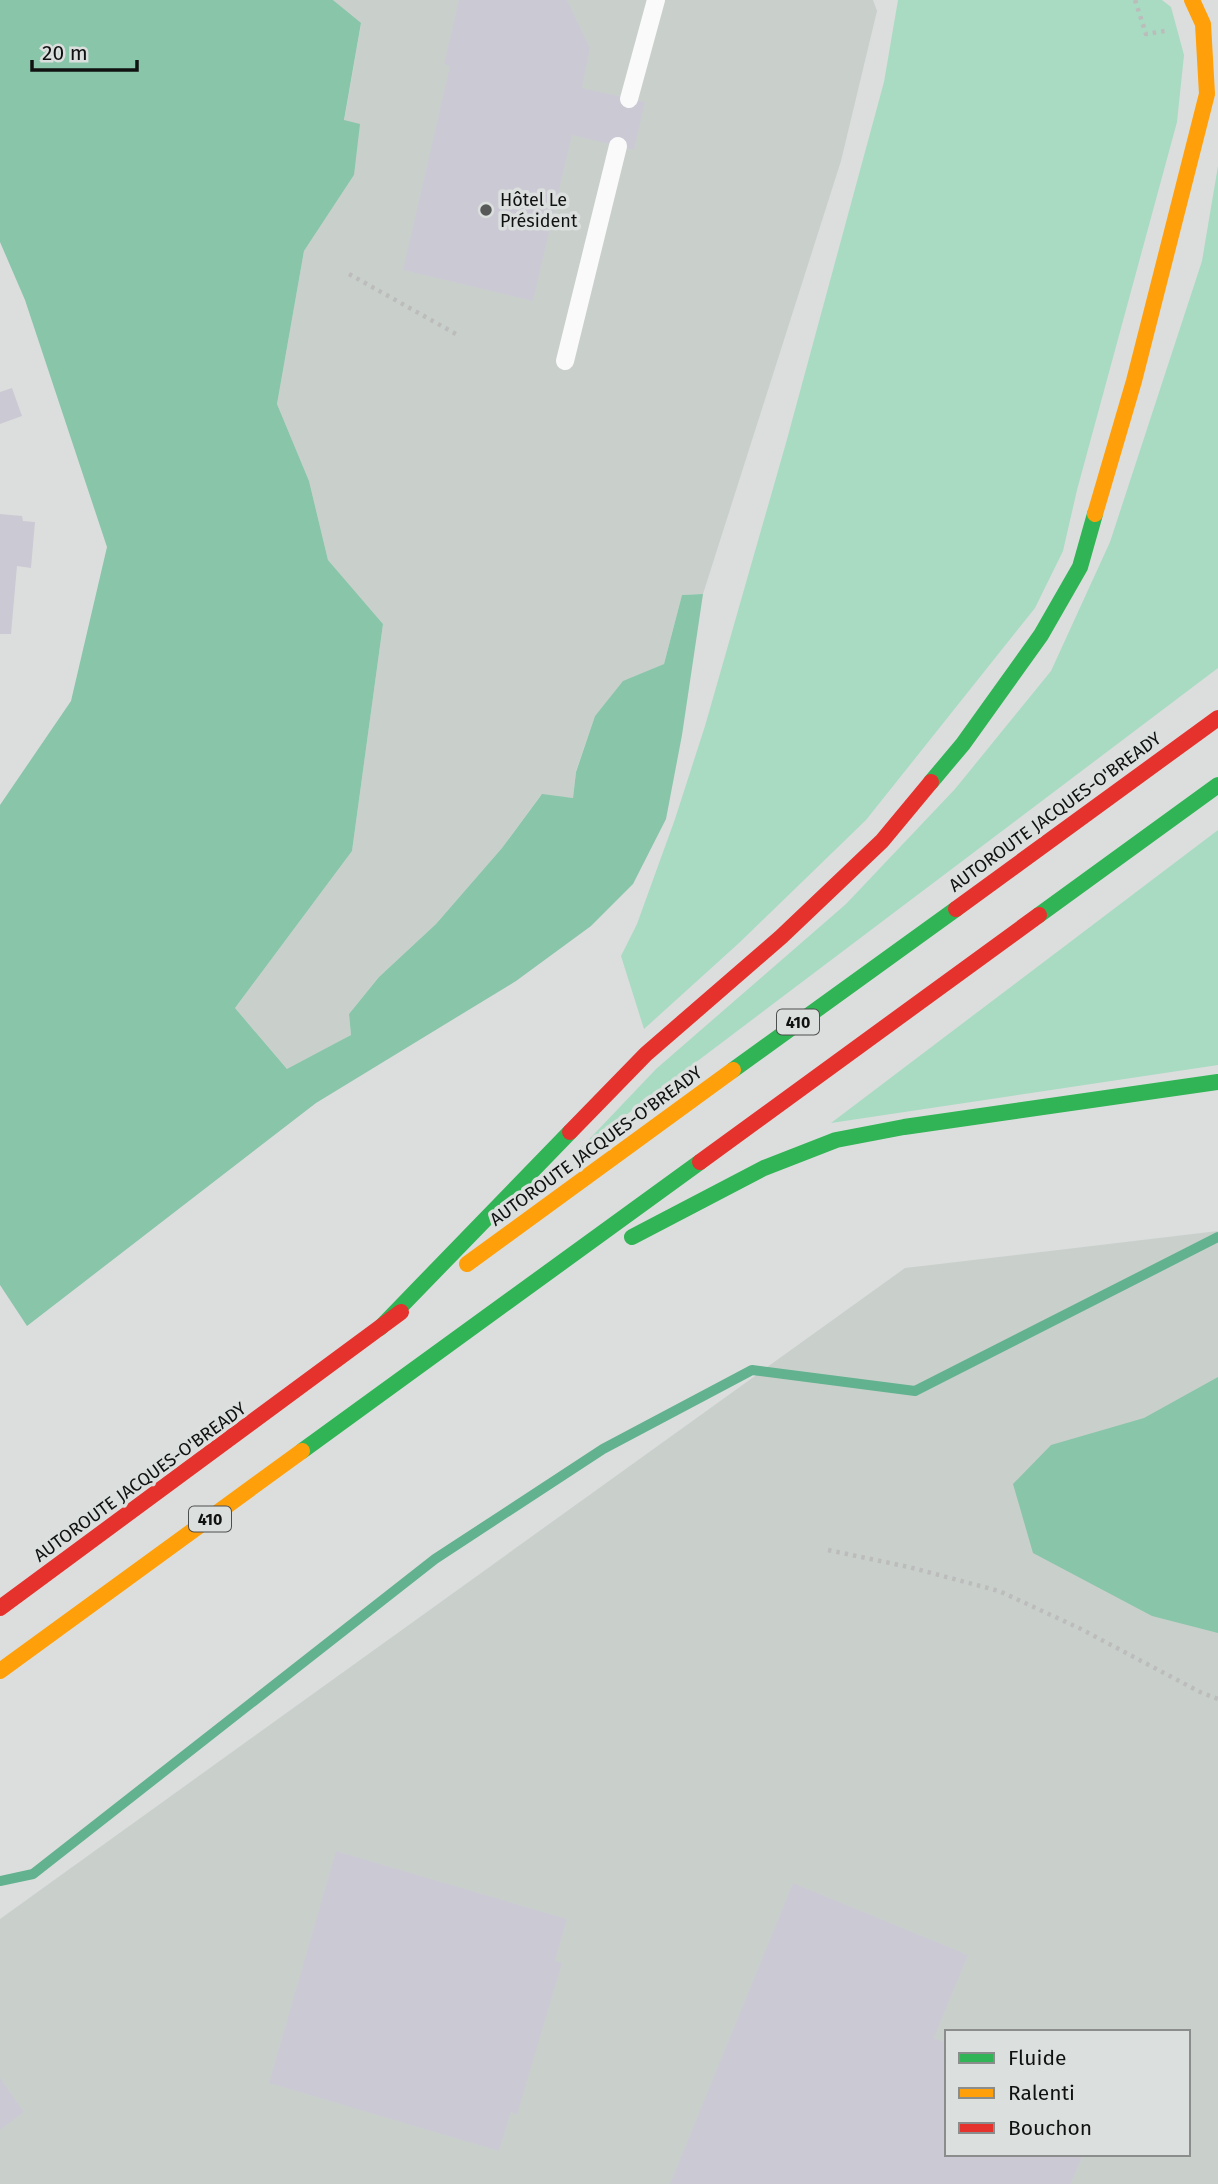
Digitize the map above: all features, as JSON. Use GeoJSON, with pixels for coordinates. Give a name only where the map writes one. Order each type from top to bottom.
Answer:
{"type":"FeatureCollection","features":[{"type":"Feature","properties":{"kind":"highway"},"geometry":{"type":"LineString","coordinates":[[380,1328],[646,1054],[823,898],[882,841],[963,744],[1041,635],[1080,567],[1134,382],[1208,94],[1203,23],[1192,0]]}},
{"type":"Feature","properties":{"kind":"highway","name":"AUTOROUTE JACQUES-O'BREADY"},"geometry":{"type":"LineString","coordinates":[[0,1608],[1218,718]]}},
{"type":"Feature","properties":{"kind":"highway","name":"410"},"geometry":{"type":"LineString","coordinates":[[0,1671],[1218,785]]}},
{"type":"Feature","properties":{"kind":"highway"},"geometry":{"type":"LineString","coordinates":[[501,1307],[752,1174],[830,1142],[904,1127],[1218,1082]]}},
{"type":"Feature","properties":{"kind":"lane"},"geometry":{"type":"LineString","coordinates":[[629,99],[656,0]]}},
{"type":"Feature","properties":{"kind":"lane"},"geometry":{"type":"LineString","coordinates":[[565,361],[618,146]]}},
{"type":"Feature","properties":{"kind":"path"},"geometry":{"type":"LineString","coordinates":[[348,274],[456,334]]}},
{"type":"Feature","properties":{"kind":"path"},"geometry":{"type":"LineString","coordinates":[[828,1550],[909,1567],[999,1591],[1079,1628],[1218,1699]]}},
{"type":"Feature","properties":{"kind":"shaded area"},"geometry":{"type":"Polygon","coordinates":[[[333,0],[873,0],[877,11],[841,161],[703,594],[682,595],[664,664],[623,682],[595,716],[576,771],[573,798],[541,795],[502,848],[436,924],[379,977],[349,1014],[351,1035],[288,1070],[235,1008],[352,851],[383,624],[328,560],[309,481],[277,404],[304,251],[354,175],[344,121],[361,24],[333,0]]]}},
{"type":"Feature","properties":{"kind":"shaded area"},"geometry":{"type":"Polygon","coordinates":[[[1218,1231],[1218,2184],[0,2184],[0,1919],[905,1268],[1218,1231]]]}},
{"type":"Feature","properties":{"kind":"green space"},"geometry":{"type":"Polygon","coordinates":[[[0,0],[333,0],[361,23],[344,120],[360,124],[354,175],[304,251],[277,404],[309,481],[328,560],[383,624],[352,851],[235,1008],[287,1069],[351,1035],[349,1014],[379,977],[436,924],[502,848],[542,794],[573,798],[576,772],[595,716],[623,681],[664,664],[682,595],[703,594],[682,735],[666,819],[633,884],[591,926],[516,981],[316,1103],[27,1326],[0,1285],[0,805],[71,701],[107,547],[25,300],[0,242],[0,0]]]}},
{"type":"Feature","properties":{"kind":"green space"},"geometry":{"type":"Polygon","coordinates":[[[898,0],[1162,0],[1171,7],[1184,55],[1177,122],[1077,490],[1063,551],[1035,608],[866,820],[739,943],[644,1029],[621,956],[637,924],[705,726],[786,443],[884,82],[898,0]]]}},
{"type":"Feature","properties":{"kind":"green space"},"geometry":{"type":"Polygon","coordinates":[[[1218,166],[1218,668],[577,1152],[656,1069],[846,904],[955,789],[1051,671],[1110,542],[1202,261],[1218,166]]]}},
{"type":"Feature","properties":{"kind":"green space"},"geometry":{"type":"Polygon","coordinates":[[[1218,830],[1218,1065],[831,1123],[1218,830]]]}},
{"type":"Feature","properties":{"kind":"green space"},"geometry":{"type":"Polygon","coordinates":[[[1218,1377],[1218,1633],[1152,1616],[1033,1553],[1013,1484],[1051,1445],[1144,1418],[1218,1377]]]}},
{"type":"Feature","properties":{"kind":"building","name":"Hôtel Le Président"},"geometry":{"type":"Polygon","coordinates":[[[459,0],[567,0],[590,48],[582,88],[645,102],[634,150],[572,135],[533,301],[403,270],[450,66],[444,64],[459,0]]]}},
{"type":"Feature","properties":{"kind":"building"},"geometry":{"type":"Polygon","coordinates":[[[12,388],[22,416],[0,424],[0,392],[12,388]]]}},
{"type":"Feature","properties":{"kind":"building"},"geometry":{"type":"Polygon","coordinates":[[[0,514],[22,516],[23,521],[35,522],[31,568],[17,566],[11,634],[0,634],[0,514]]]}},
{"type":"Feature","properties":{"kind":"building"},"geometry":{"type":"Polygon","coordinates":[[[336,1851],[567,1919],[555,1961],[562,1963],[517,2115],[511,2112],[499,2151],[269,2083],[336,1851]]]}},
{"type":"Feature","properties":{"kind":"building"},"geometry":{"type":"Polygon","coordinates":[[[793,1883],[968,1955],[934,2038],[945,2042],[945,2156],[1082,2156],[1071,2184],[670,2184],[793,1883]]]}},
{"type":"Feature","properties":{"kind":"building"},"geometry":{"type":"Polygon","coordinates":[[[0,2078],[24,2112],[0,2130],[0,2078]]]}},
{"type":"Feature","properties":{"kind":"waterway"},"geometry":{"type":"LineString","coordinates":[[0,1881],[33,1874],[435,1559],[603,1449],[752,1370],[915,1391],[1218,1237]]}},
{"type":"Feature","properties":{"kind":"traffic: fast"},"geometry":{"type":"LineString","coordinates":[[931,782],[963,744],[1041,635],[1080,567],[1095,514]]}},
{"type":"Feature","properties":{"kind":"traffic: fast"},"geometry":{"type":"LineString","coordinates":[[1039,915],[1218,785]]}},
{"type":"Feature","properties":{"kind":"traffic: fast"},"geometry":{"type":"LineString","coordinates":[[733,1070],[956,909]]}},
{"type":"Feature","properties":{"kind":"traffic: fast"},"geometry":{"type":"LineString","coordinates":[[632,1237],[764,1168],[836,1140],[904,1127],[1218,1082]]}},
{"type":"Feature","properties":{"kind":"traffic: fast"},"geometry":{"type":"LineString","coordinates":[[380,1328],[570,1132]]}},
{"type":"Feature","properties":{"kind":"traffic: fast"},"geometry":{"type":"LineString","coordinates":[[302,1451],[700,1162]]}},
{"type":"Feature","properties":{"kind":"traffic: slow"},"geometry":{"type":"LineString","coordinates":[[1095,514],[1134,381],[1207,94],[1203,24],[1192,0]]}},
{"type":"Feature","properties":{"kind":"traffic: slow"},"geometry":{"type":"LineString","coordinates":[[467,1264],[733,1070]]}},
{"type":"Feature","properties":{"kind":"traffic: slow"},"geometry":{"type":"LineString","coordinates":[[0,1671],[302,1451]]}},
{"type":"Feature","properties":{"kind":"traffic: jam"},"geometry":{"type":"LineString","coordinates":[[956,909],[1218,718]]}},
{"type":"Feature","properties":{"kind":"traffic: jam"},"geometry":{"type":"LineString","coordinates":[[570,1132],[646,1054],[781,937],[882,841],[931,782]]}},
{"type":"Feature","properties":{"kind":"traffic: jam"},"geometry":{"type":"LineString","coordinates":[[700,1162],[1039,915]]}},
{"type":"Feature","properties":{"kind":"traffic: jam"},"geometry":{"type":"LineString","coordinates":[[0,1608],[401,1312]]}},
{"type":"Feature","properties":{"kind":"place","name":"Hôtel Le Président"},"geometry":{"type":"Point","coordinates":[486,210]}}]}
